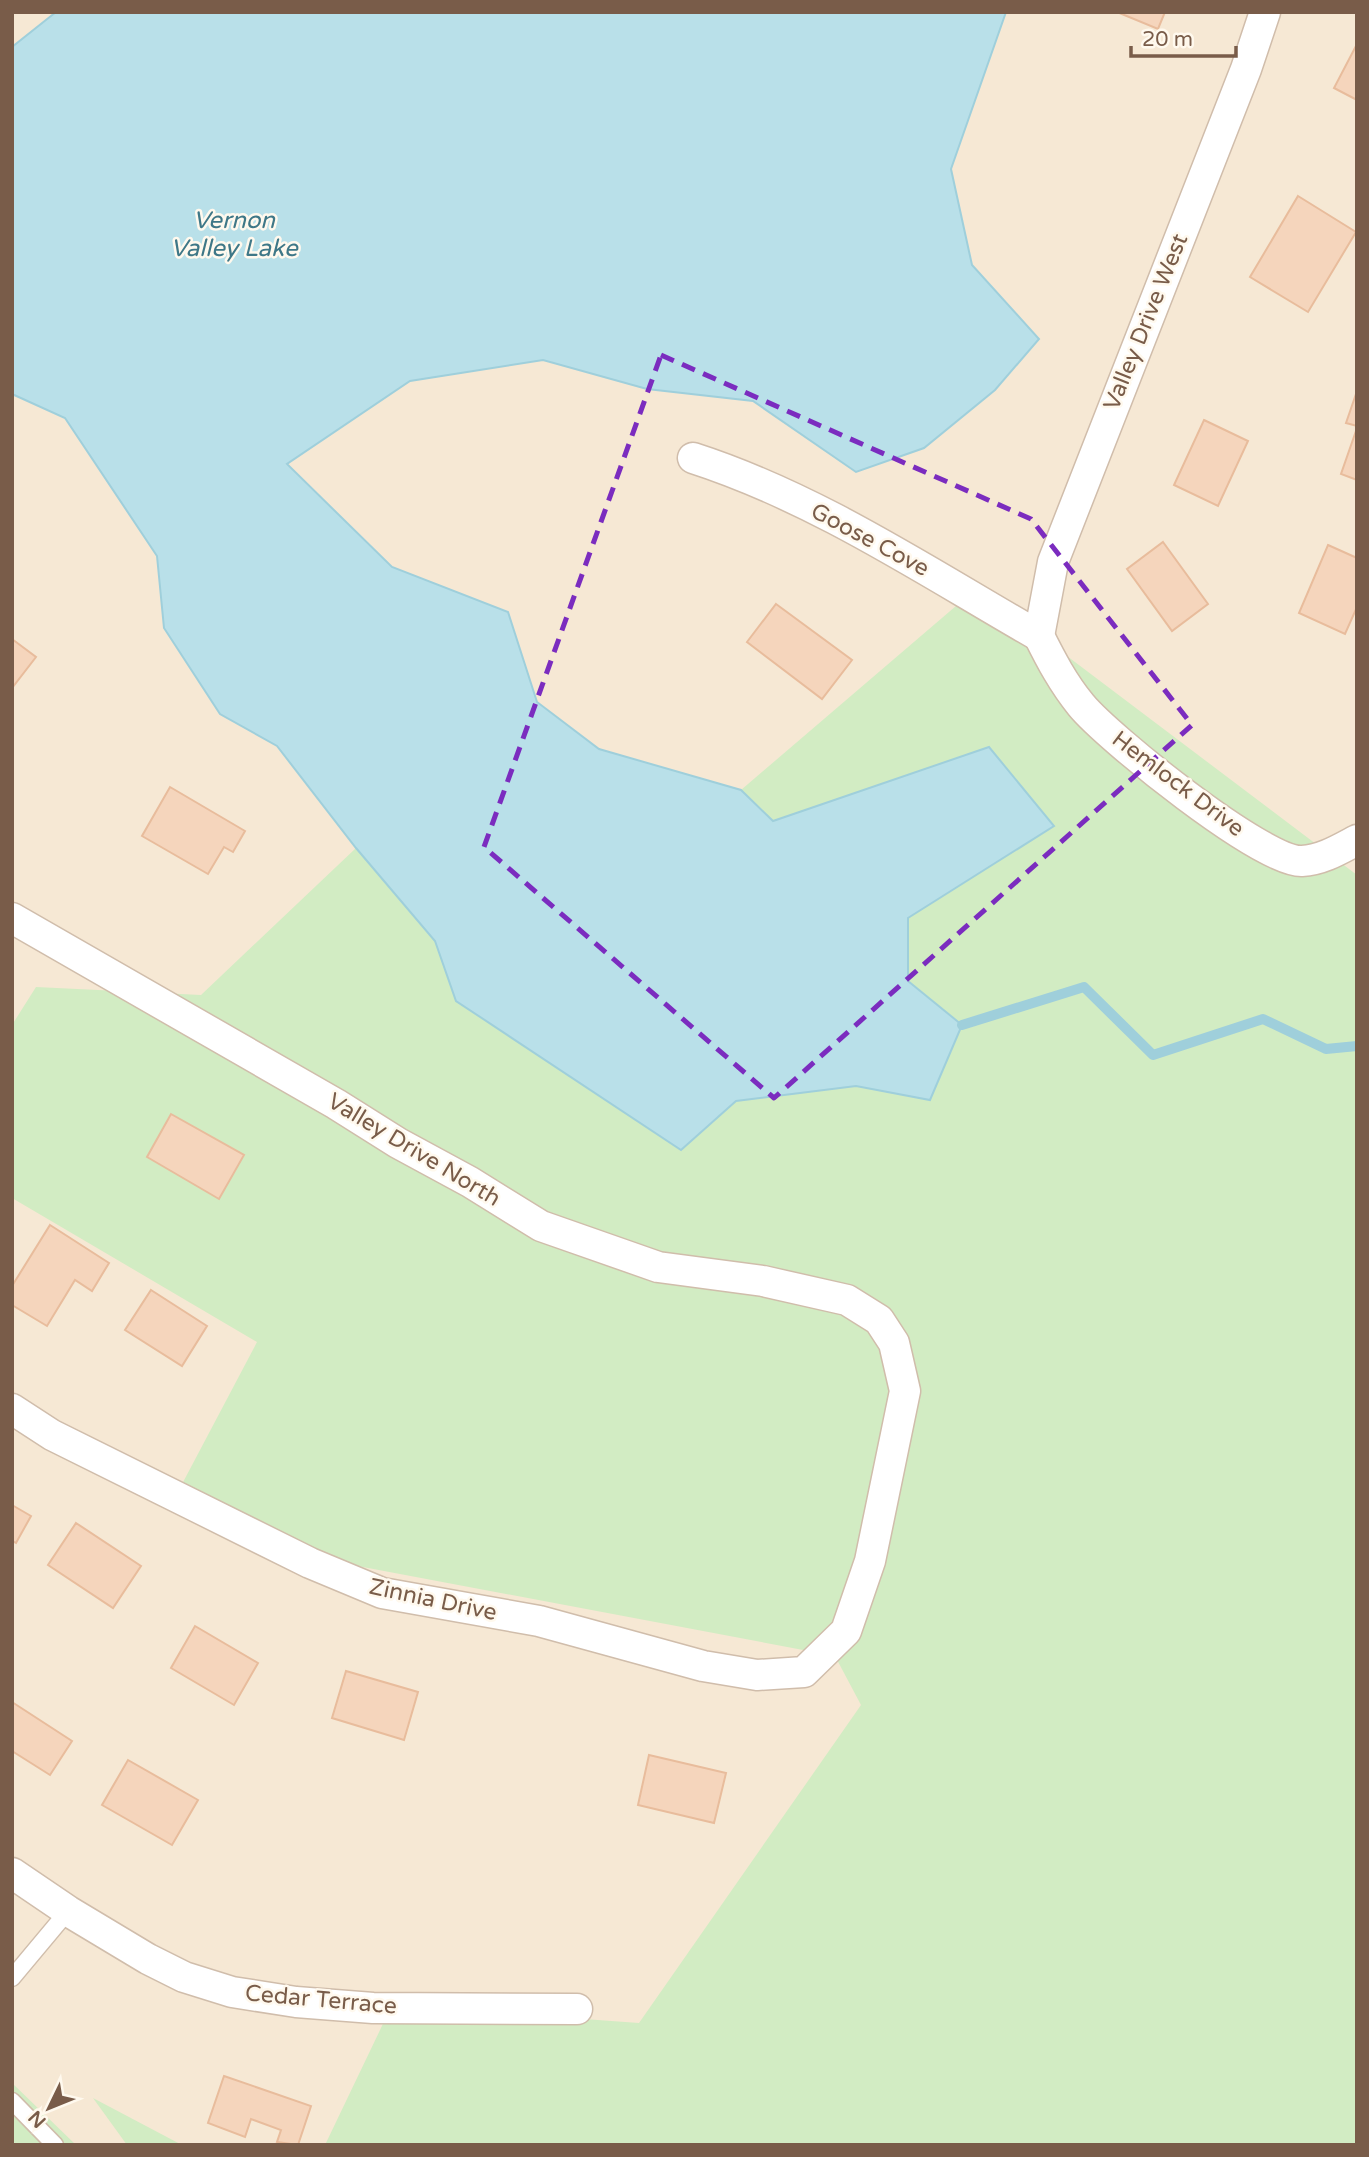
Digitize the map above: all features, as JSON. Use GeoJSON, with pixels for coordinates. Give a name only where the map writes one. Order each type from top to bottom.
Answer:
{"type":"FeatureCollection","features":[{"type":"Feature","properties":{"kind":"street","name":"Valley Drive West"},"geometry":{"type":"LineString","coordinates":[[1039,636],[1053,562],[1247,69],[1265,12]]}},
{"type":"Feature","properties":{"kind":"street","name":"Goose Cove"},"geometry":{"type":"LineString","coordinates":[[693,458],[732,471],[909,558],[1039,636]]}},
{"type":"Feature","properties":{"kind":"street","name":"Hemlock Drive"},"geometry":{"type":"LineString","coordinates":[[1039,636],[1059,676],[1082,706],[1119,741],[1222,822],[1264,847],[1300,861],[1329,855],[1357,840]]}},
{"type":"Feature","properties":{"kind":"street","name":"Valley Drive North"},"geometry":{"type":"LineString","coordinates":[[12,918],[325,1097],[541,1226],[658,1267],[763,1281],[847,1300],[879,1320],[894,1343],[905,1391],[870,1561],[846,1631],[804,1672]]}},
{"type":"Feature","properties":{"kind":"street","name":"Zinnia Drive"},"geometry":{"type":"LineString","coordinates":[[12,1409],[77,1447],[310,1563],[382,1594],[539,1621],[703,1666],[757,1675],[804,1672]]}},
{"type":"Feature","properties":{"kind":"street","name":"Cedar Terrace"},"geometry":{"type":"LineString","coordinates":[[12,1873],[68,1911],[184,1977],[232,1992],[296,2002],[373,2008],[578,2009]]}},
{"type":"Feature","properties":{"kind":"lane"},"geometry":{"type":"LineString","coordinates":[[12,1978],[68,1911]]}},
{"type":"Feature","properties":{"kind":"lane"},"geometry":{"type":"LineString","coordinates":[[12,2101],[55,2145]]}},
{"type":"Feature","properties":{"kind":"highlighted area"},"geometry":{"type":"Polygon","coordinates":[[[661,355],[1031,519],[1192,725],[774,1098],[484,847],[661,355]]]}},
{"type":"Feature","properties":{"kind":"shaded area"},"geometry":{"type":"Polygon","coordinates":[[[12,12],[1357,12],[1357,1423],[840,2145],[12,2145],[12,12]]]}},
{"type":"Feature","properties":{"kind":"green space"},"geometry":{"type":"Polygon","coordinates":[[[977,588],[1357,875],[1357,2145],[325,2145],[392,2005],[639,2023],[861,1705],[835,1656],[331,1561],[181,1486],[257,1342],[12,1198],[12,1025],[36,987],[201,995],[356,848],[435,941],[456,1001],[736,1101],[856,1086],[929,1100],[962,1026],[908,981],[908,917],[1053,825],[989,747],[773,821],[741,790],[977,588]]]}},
{"type":"Feature","properties":{"kind":"green space"},"geometry":{"type":"Polygon","coordinates":[[[12,2083],[76,2145],[12,2145],[12,2083]]]}},
{"type":"Feature","properties":{"kind":"green space"},"geometry":{"type":"Polygon","coordinates":[[[93,2098],[182,2145],[127,2145],[93,2098]]]}},
{"type":"Feature","properties":{"kind":"water","name":"Vernon Valley Lake"},"geometry":{"type":"Polygon","coordinates":[[[56,12],[1006,12],[951,169],[972,265],[1039,339],[995,390],[924,448],[856,472],[753,401],[647,389],[543,360],[410,381],[287,464],[392,567],[508,612],[537,702],[599,749],[741,790],[773,821],[989,747],[1054,826],[908,918],[908,981],[962,1025],[930,1100],[856,1086],[736,1101],[681,1150],[456,1001],[435,941],[356,848],[277,746],[220,714],[164,628],[157,556],[65,418],[12,394],[12,47],[56,12]]]}},
{"type":"Feature","properties":{"kind":"building"},"geometry":{"type":"Polygon","coordinates":[[[1117,12],[1165,12],[1158,29],[1117,12]]]}},
{"type":"Feature","properties":{"kind":"building"},"geometry":{"type":"Polygon","coordinates":[[[1357,44],[1357,100],[1334,88],[1357,44]]]}},
{"type":"Feature","properties":{"kind":"building"},"geometry":{"type":"Polygon","coordinates":[[[1298,196],[1356,232],[1308,312],[1250,277],[1298,196]]]}},
{"type":"Feature","properties":{"kind":"building"},"geometry":{"type":"Polygon","coordinates":[[[1357,391],[1357,426],[1346,423],[1357,391]]]}},
{"type":"Feature","properties":{"kind":"building"},"geometry":{"type":"Polygon","coordinates":[[[1204,420],[1248,441],[1218,506],[1174,485],[1204,420]]]}},
{"type":"Feature","properties":{"kind":"building"},"geometry":{"type":"Polygon","coordinates":[[[1357,428],[1357,480],[1341,474],[1357,428]]]}},
{"type":"Feature","properties":{"kind":"building"},"geometry":{"type":"Polygon","coordinates":[[[1163,542],[1208,604],[1172,631],[1127,569],[1163,542]]]}},
{"type":"Feature","properties":{"kind":"building"},"geometry":{"type":"Polygon","coordinates":[[[1328,545],[1357,558],[1357,607],[1345,634],[1299,613],[1328,545]]]}},
{"type":"Feature","properties":{"kind":"building"},"geometry":{"type":"Polygon","coordinates":[[[776,604],[852,660],[822,699],[747,642],[776,604]]]}},
{"type":"Feature","properties":{"kind":"building"},"geometry":{"type":"Polygon","coordinates":[[[12,639],[36,657],[12,688],[12,639]]]}},
{"type":"Feature","properties":{"kind":"building"},"geometry":{"type":"Polygon","coordinates":[[[170,787],[245,831],[233,852],[224,847],[208,874],[142,836],[170,787]]]}},
{"type":"Feature","properties":{"kind":"building"},"geometry":{"type":"Polygon","coordinates":[[[171,1114],[244,1155],[219,1199],[147,1157],[171,1114]]]}},
{"type":"Feature","properties":{"kind":"building"},"geometry":{"type":"Polygon","coordinates":[[[50,1225],[109,1263],[92,1291],[75,1280],[47,1326],[12,1305],[12,1286],[50,1225]]]}},
{"type":"Feature","properties":{"kind":"building"},"geometry":{"type":"Polygon","coordinates":[[[151,1290],[207,1326],[182,1366],[125,1330],[151,1290]]]}},
{"type":"Feature","properties":{"kind":"building"},"geometry":{"type":"Polygon","coordinates":[[[12,1505],[31,1516],[16,1543],[12,1541],[12,1505]]]}},
{"type":"Feature","properties":{"kind":"building"},"geometry":{"type":"Polygon","coordinates":[[[76,1523],[141,1566],[113,1608],[48,1565],[76,1523]]]}},
{"type":"Feature","properties":{"kind":"building"},"geometry":{"type":"Polygon","coordinates":[[[195,1626],[258,1663],[234,1705],[171,1668],[195,1626]]]}},
{"type":"Feature","properties":{"kind":"building"},"geometry":{"type":"Polygon","coordinates":[[[346,1671],[418,1692],[404,1740],[332,1718],[346,1671]]]}},
{"type":"Feature","properties":{"kind":"building"},"geometry":{"type":"Polygon","coordinates":[[[12,1702],[72,1741],[50,1775],[12,1751],[12,1702]]]}},
{"type":"Feature","properties":{"kind":"building"},"geometry":{"type":"Polygon","coordinates":[[[649,1755],[726,1773],[714,1823],[638,1805],[649,1755]]]}},
{"type":"Feature","properties":{"kind":"building"},"geometry":{"type":"Polygon","coordinates":[[[128,1760],[198,1800],[172,1845],[102,1805],[128,1760]]]}},
{"type":"Feature","properties":{"kind":"building"},"geometry":{"type":"Polygon","coordinates":[[[224,2076],[311,2106],[298,2145],[277,2142],[281,2130],[251,2119],[245,2137],[208,2123],[224,2076]]]}},
{"type":"Feature","properties":{"kind":"waterway"},"geometry":{"type":"LineString","coordinates":[[962,1025],[1084,987],[1153,1055],[1263,1019],[1326,1049],[1357,1046]]}}]}
